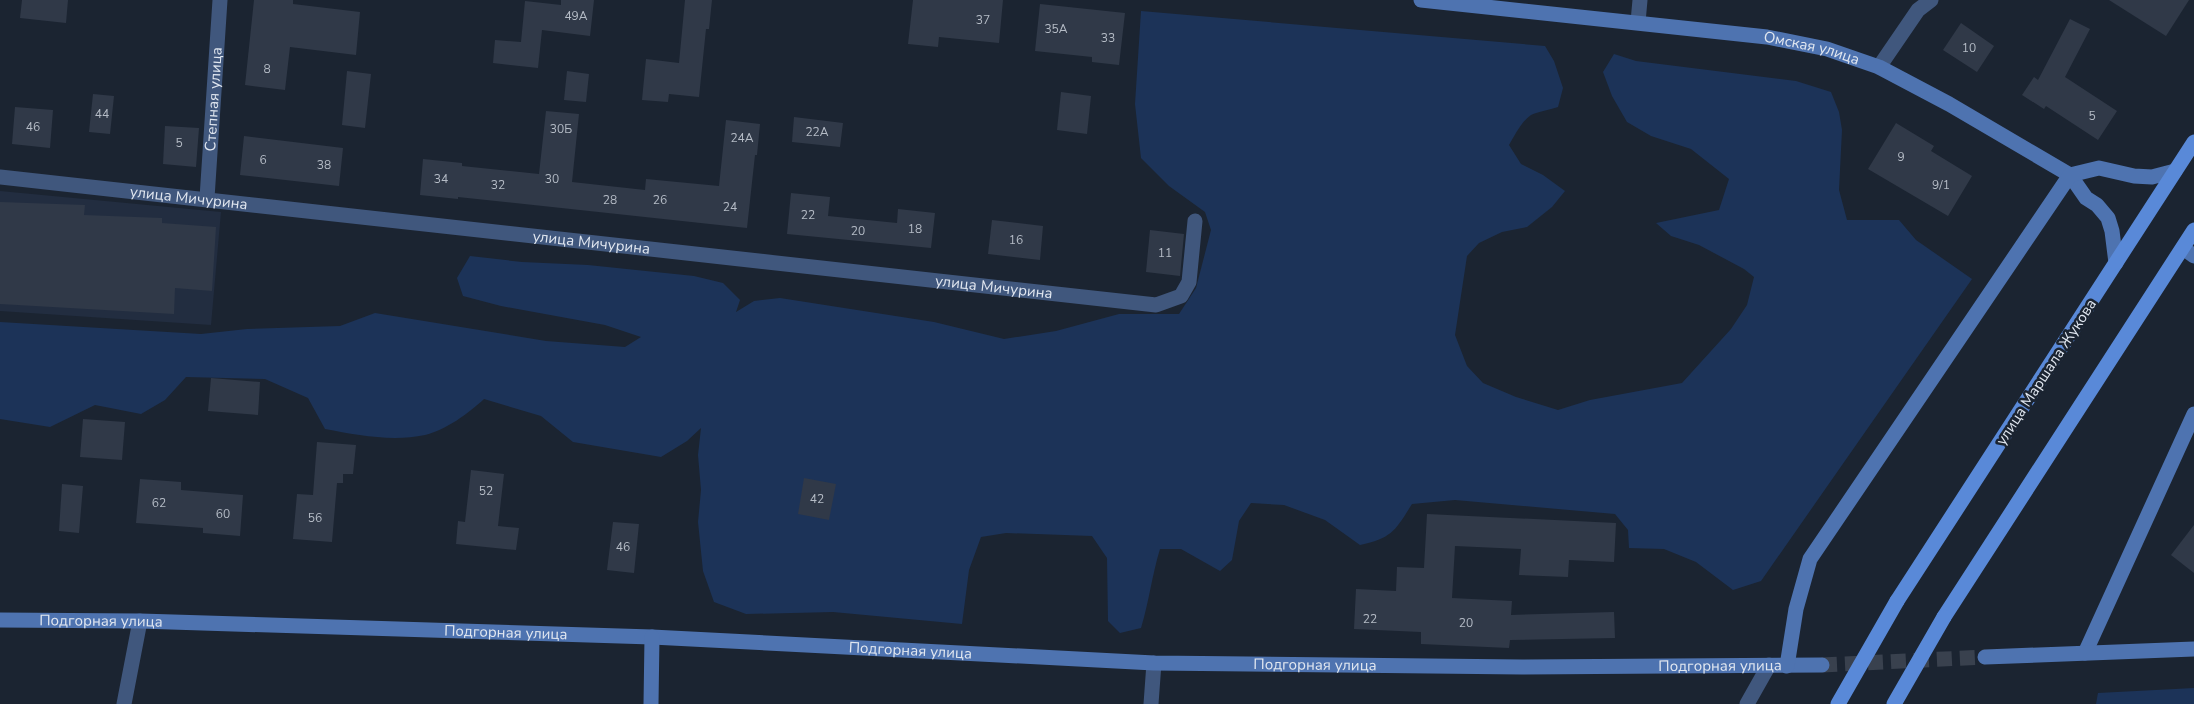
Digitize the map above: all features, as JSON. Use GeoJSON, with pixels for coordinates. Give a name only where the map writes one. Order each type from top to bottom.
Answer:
{"type":"FeatureCollection","features":[{"type":"Feature","properties":{"kind":"main road","name":"улица Маршала Жукова"},"geometry":{"type":"LineString","coordinates":[[1838,704],[1897,601],[2194,142]]}},
{"type":"Feature","properties":{"kind":"main road"},"geometry":{"type":"LineString","coordinates":[[1894,704],[1944,617],[2188,252],[2194,230]]}},
{"type":"Feature","properties":{"kind":"street","name":"Степная улица"},"geometry":{"type":"LineString","coordinates":[[207,198],[220,0]]}},
{"type":"Feature","properties":{"kind":"street","name":"Омская улица"},"geometry":{"type":"LineString","coordinates":[[1421,0],[1767,37],[1826,49],[1879,67],[1949,104],[2070,175],[2086,198],[2097,205],[2108,218],[2112,231],[2116,263]]}},
{"type":"Feature","properties":{"kind":"street"},"geometry":{"type":"LineString","coordinates":[[1638,22],[1640,0]]}},
{"type":"Feature","properties":{"kind":"street"},"geometry":{"type":"LineString","coordinates":[[1879,67],[1918,10],[1931,0]]}},
{"type":"Feature","properties":{"kind":"street"},"geometry":{"type":"LineString","coordinates":[[1787,666],[1796,610],[1810,559],[2070,175],[2099,168],[2134,176],[2152,177],[2175,171]]}},
{"type":"Feature","properties":{"kind":"street","name":"улица Мичурина"},"geometry":{"type":"LineString","coordinates":[[0,177],[207,198],[875,275],[1156,304],[1181,296],[1189,282],[1195,221]]}},
{"type":"Feature","properties":{"kind":"street"},"geometry":{"type":"LineString","coordinates":[[2086,653],[2194,414]]}},
{"type":"Feature","properties":{"kind":"street","name":"Подгорная улица"},"geometry":{"type":"LineString","coordinates":[[0,620],[140,621],[652,638],[1154,663],[1522,667],[1787,666],[1822,664]]}},
{"type":"Feature","properties":{"kind":"street"},"geometry":{"type":"LineString","coordinates":[[124,704],[140,621]]}},
{"type":"Feature","properties":{"kind":"street"},"geometry":{"type":"LineString","coordinates":[[651,704],[652,638]]}},
{"type":"Feature","properties":{"kind":"street"},"geometry":{"type":"LineString","coordinates":[[1985,657],[2194,649]]}},
{"type":"Feature","properties":{"kind":"street"},"geometry":{"type":"LineString","coordinates":[[1151,704],[1154,663]]}},
{"type":"Feature","properties":{"kind":"street"},"geometry":{"type":"LineString","coordinates":[[1747,704],[1769,665]]}},
{"type":"Feature","properties":{"kind":"shaded area"},"geometry":{"type":"Polygon","coordinates":[[[1141,11],[1545,46],[1554,61],[1563,88],[1558,107],[1536,113],[1527,118],[1509,145],[1521,164],[1543,175],[1565,191],[1552,207],[1527,227],[1502,232],[1479,243],[1467,256],[1455,335],[1467,366],[1483,383],[1516,397],[1558,410],[1590,400],[1682,383],[1731,329],[1747,305],[1754,277],[1744,269],[1699,245],[1671,236],[1656,223],[1719,210],[1729,179],[1691,149],[1651,136],[1627,122],[1612,96],[1603,72],[1614,54],[1636,61],[1796,81],[1831,92],[1839,112],[1842,130],[1839,190],[1847,220],[1899,220],[1916,240],[1972,279],[1761,581],[1733,590],[1696,562],[1664,549],[1629,548],[1628,530],[1615,514],[1455,500],[1412,504],[1392,532],[1379,539],[1360,545],[1325,520],[1284,505],[1251,503],[1239,521],[1232,560],[1220,571],[1181,549],[1160,549],[1141,628],[1120,633],[1108,621],[1107,558],[1092,536],[1006,533],[981,537],[969,570],[962,624],[833,612],[746,614],[714,602],[703,571],[698,522],[701,490],[698,455],[701,428],[687,441],[661,457],[573,442],[541,416],[484,399],[457,420],[433,433],[400,438],[375,437],[325,429],[308,398],[265,379],[186,377],[165,400],[141,414],[95,405],[50,427],[0,419],[0,322],[201,334],[247,329],[340,326],[375,313],[546,341],[625,347],[641,337],[605,325],[501,306],[463,296],[457,278],[470,256],[522,262],[588,265],[694,276],[723,283],[740,300],[736,312],[754,301],[780,298],[934,322],[1004,339],[1056,331],[1119,314],[1179,314],[1196,288],[1211,230],[1205,212],[1169,186],[1141,158],[1135,104],[1141,11]]]}},
{"type":"Feature","properties":{"kind":"shaded area"},"geometry":{"type":"Polygon","coordinates":[[[0,191],[221,212],[211,325],[0,311],[0,191]]]}},
{"type":"Feature","properties":{"kind":"shaded area"},"geometry":{"type":"Polygon","coordinates":[[[2194,688],[2194,704],[2096,704],[2098,693],[2194,688]]]}},
{"type":"Feature","properties":{"kind":"building"},"geometry":{"type":"Polygon","coordinates":[[[22,0],[68,0],[66,23],[20,18],[22,0]]]}},
{"type":"Feature","properties":{"kind":"building"},"geometry":{"type":"Polygon","coordinates":[[[254,0],[293,0],[293,4],[360,12],[356,55],[290,47],[285,90],[245,85],[254,0]]]}},
{"type":"Feature","properties":{"kind":"building"},"geometry":{"type":"Polygon","coordinates":[[[561,0],[594,0],[590,36],[542,30],[538,68],[493,63],[495,40],[521,42],[525,1],[561,5],[561,0]]]}},
{"type":"Feature","properties":{"kind":"building"},"geometry":{"type":"Polygon","coordinates":[[[685,0],[712,0],[709,29],[706,29],[699,97],[669,94],[668,102],[642,100],[646,59],[679,63],[685,0]]]}},
{"type":"Feature","properties":{"kind":"building"},"geometry":{"type":"Polygon","coordinates":[[[913,0],[1003,0],[999,43],[939,37],[938,47],[908,44],[913,0]]]}},
{"type":"Feature","properties":{"kind":"building"},"geometry":{"type":"Polygon","coordinates":[[[2109,0],[2189,0],[2166,36],[2109,0]]]}},
{"type":"Feature","properties":{"kind":"building"},"geometry":{"type":"Polygon","coordinates":[[[1040,4],[1125,13],[1119,65],[1092,62],[1092,57],[1035,51],[1040,4]]]}},
{"type":"Feature","properties":{"kind":"building"},"geometry":{"type":"Polygon","coordinates":[[[2070,19],[2090,29],[2065,77],[2117,111],[2098,140],[2046,106],[2044,109],[2022,95],[2034,77],[2038,80],[2070,19]]]}},
{"type":"Feature","properties":{"kind":"building"},"geometry":{"type":"Polygon","coordinates":[[[1961,23],[1994,46],[1977,72],[1943,50],[1961,23]]]}},
{"type":"Feature","properties":{"kind":"building"},"geometry":{"type":"Polygon","coordinates":[[[347,71],[371,74],[365,128],[342,125],[347,71]]]}},
{"type":"Feature","properties":{"kind":"building"},"geometry":{"type":"Polygon","coordinates":[[[567,71],[589,74],[586,102],[564,100],[567,71]]]}},
{"type":"Feature","properties":{"kind":"building"},"geometry":{"type":"Polygon","coordinates":[[[1061,92],[1091,96],[1087,134],[1057,130],[1061,92]]]}},
{"type":"Feature","properties":{"kind":"building"},"geometry":{"type":"Polygon","coordinates":[[[93,94],[114,96],[110,134],[89,132],[93,94]]]}},
{"type":"Feature","properties":{"kind":"building"},"geometry":{"type":"Polygon","coordinates":[[[15,107],[53,110],[50,148],[12,144],[15,107]]]}},
{"type":"Feature","properties":{"kind":"building"},"geometry":{"type":"Polygon","coordinates":[[[546,111],[579,114],[572,182],[645,190],[646,179],[719,186],[726,120],[760,124],[747,228],[458,197],[458,199],[420,195],[423,159],[462,163],[462,166],[539,174],[546,111]]]}},
{"type":"Feature","properties":{"kind":"building"},"geometry":{"type":"Polygon","coordinates":[[[794,117],[843,123],[840,147],[792,142],[794,117]]]}},
{"type":"Feature","properties":{"kind":"building"},"geometry":{"type":"Polygon","coordinates":[[[1896,123],[1934,146],[1931,151],[1972,176],[1948,216],[1868,169],[1896,123]]]}},
{"type":"Feature","properties":{"kind":"building"},"geometry":{"type":"Polygon","coordinates":[[[165,126],[199,128],[196,167],[163,164],[165,126]]]}},
{"type":"Feature","properties":{"kind":"building"},"geometry":{"type":"Polygon","coordinates":[[[244,136],[343,148],[339,186],[240,175],[244,136]]]}},
{"type":"Feature","properties":{"kind":"building"},"geometry":{"type":"Polygon","coordinates":[[[791,193],[830,197],[828,216],[897,223],[898,209],[935,213],[931,248],[787,234],[791,193]]]}},
{"type":"Feature","properties":{"kind":"building"},"geometry":{"type":"Polygon","coordinates":[[[0,202],[85,205],[84,215],[162,218],[162,223],[216,227],[212,291],[175,288],[174,314],[0,304],[0,202]]]}},
{"type":"Feature","properties":{"kind":"building"},"geometry":{"type":"Polygon","coordinates":[[[992,220],[1043,226],[1040,260],[988,254],[992,220]]]}},
{"type":"Feature","properties":{"kind":"building"},"geometry":{"type":"Polygon","coordinates":[[[1150,230],[1184,234],[1180,276],[1146,272],[1150,230]]]}},
{"type":"Feature","properties":{"kind":"building"},"geometry":{"type":"Polygon","coordinates":[[[211,378],[260,382],[258,415],[208,411],[211,378]]]}},
{"type":"Feature","properties":{"kind":"building"},"geometry":{"type":"Polygon","coordinates":[[[83,419],[125,422],[122,460],[80,457],[83,419]]]}},
{"type":"Feature","properties":{"kind":"building"},"geometry":{"type":"Polygon","coordinates":[[[317,442],[356,445],[353,474],[343,474],[343,483],[337,483],[332,542],[293,539],[297,494],[313,495],[317,442]]]}},
{"type":"Feature","properties":{"kind":"building"},"geometry":{"type":"Polygon","coordinates":[[[471,470],[504,474],[498,526],[519,528],[516,550],[456,544],[458,521],[465,522],[471,470]]]}},
{"type":"Feature","properties":{"kind":"building"},"geometry":{"type":"Polygon","coordinates":[[[804,478],[836,484],[829,520],[798,514],[804,478]]]}},
{"type":"Feature","properties":{"kind":"building"},"geometry":{"type":"Polygon","coordinates":[[[140,479],[181,482],[181,490],[243,495],[240,536],[203,533],[203,528],[136,523],[140,479]]]}},
{"type":"Feature","properties":{"kind":"building"},"geometry":{"type":"Polygon","coordinates":[[[62,484],[83,486],[79,533],[59,531],[62,484]]]}},
{"type":"Feature","properties":{"kind":"building"},"geometry":{"type":"Polygon","coordinates":[[[1427,514],[1616,523],[1614,562],[1569,560],[1568,577],[1519,575],[1521,549],[1455,546],[1452,598],[1512,601],[1511,615],[1614,612],[1615,638],[1510,640],[1509,648],[1421,644],[1421,632],[1354,629],[1356,589],[1396,591],[1397,567],[1424,568],[1427,514]]]}},
{"type":"Feature","properties":{"kind":"building"},"geometry":{"type":"Polygon","coordinates":[[[613,522],[639,524],[634,573],[607,570],[613,522]]]}},
{"type":"Feature","properties":{"kind":"building"},"geometry":{"type":"Polygon","coordinates":[[[2194,525],[2194,573],[2171,555],[2194,525]]]}},
{"type":"Feature","properties":{"kind":"tunnel"},"geometry":{"type":"LineString","coordinates":[[1822,665],[1985,657]]}}]}
